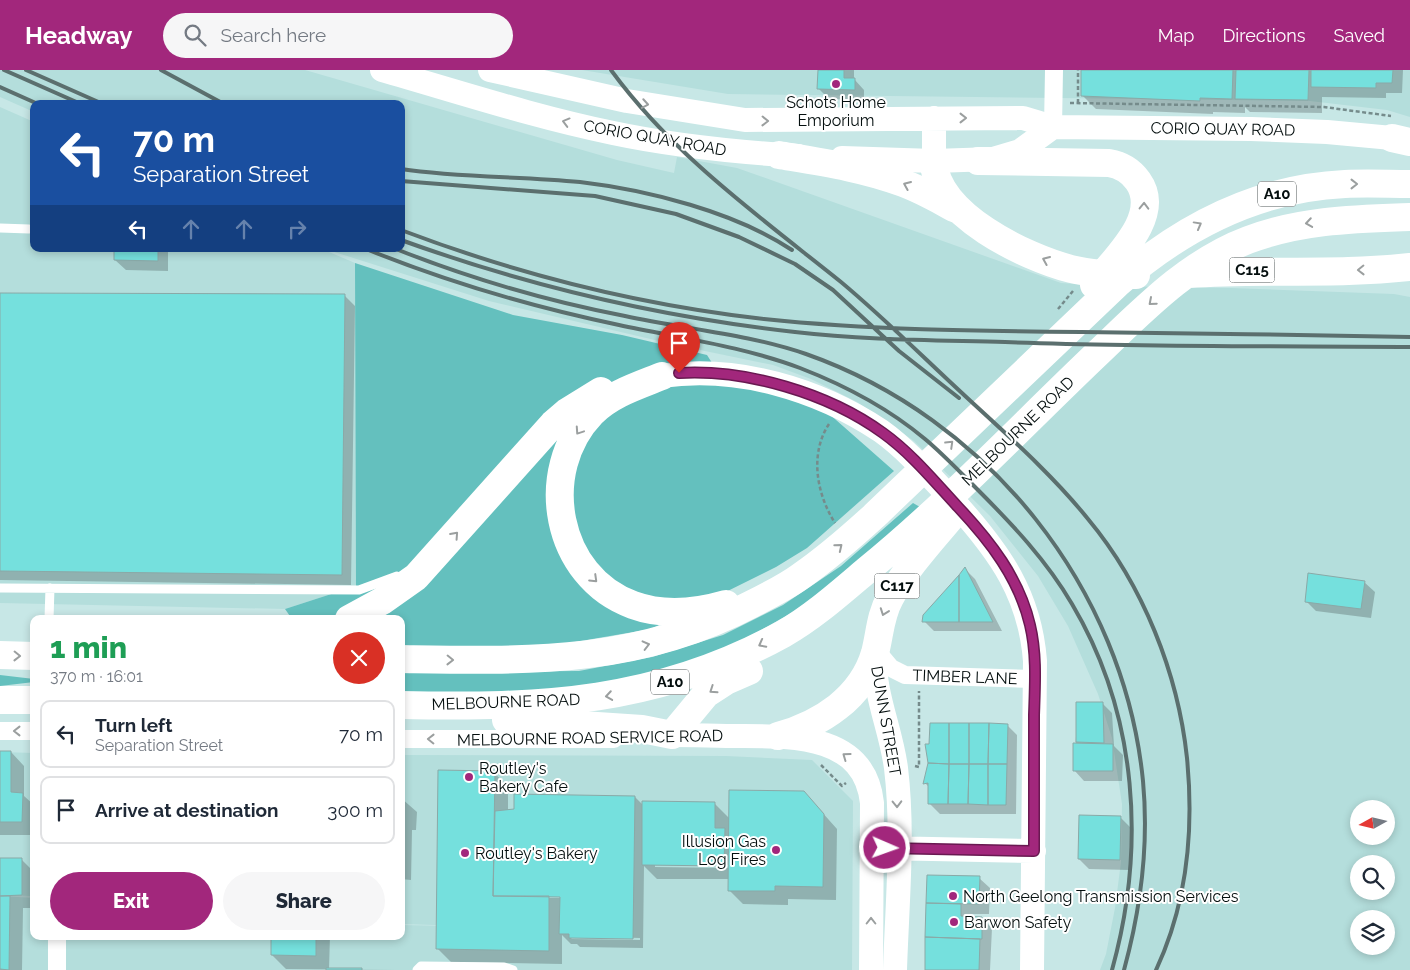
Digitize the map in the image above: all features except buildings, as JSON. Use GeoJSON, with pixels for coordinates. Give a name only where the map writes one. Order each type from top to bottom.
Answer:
{"type":"FeatureCollection","features":[{"type":"Feature","properties":{"kind":"highway","name":"C115"},"geometry":{"type":"LineString","coordinates":[[778,155],[855,168],[887,177],[919,190],[966,214],[1014,247],[1055,264],[1093,272],[1158,276],[1242,270],[1368,270],[1410,267]]}},
{"type":"Feature","properties":{"kind":"highway"},"geometry":{"type":"LineString","coordinates":[[934,161],[936,176],[940,186],[966,214]]}},
{"type":"Feature","properties":{"kind":"highway","name":"C115"},"geometry":{"type":"LineString","coordinates":[[978,161],[1101,162],[1122,167],[1140,185],[1145,204],[1142,221],[1124,249],[1028,369]]}},
{"type":"Feature","properties":{"kind":"highway","name":"A10"},"geometry":{"type":"LineString","coordinates":[[405,659],[522,661],[586,656],[638,647],[702,628],[734,613],[800,577],[840,546],[902,490],[1117,284],[1157,251],[1179,236],[1221,214],[1282,193],[1345,184],[1410,184]]}},
{"type":"Feature","properties":{"kind":"highway","name":"MELBOURNE ROAD"},"geometry":{"type":"LineString","coordinates":[[1027,420],[1166,290],[1220,253],[1246,241],[1302,224],[1332,220],[1410,217]]}},
{"type":"Feature","properties":{"kind":"highway"},"geometry":{"type":"LineString","coordinates":[[356,615],[400,588],[432,560],[537,441],[567,412],[617,384],[632,379],[662,376]]}},
{"type":"Feature","properties":{"kind":"highway"},"geometry":{"type":"LineString","coordinates":[[662,376],[623,391],[606,402],[592,414],[570,446],[559,481],[559,501],[565,535],[582,567],[593,579],[618,598],[632,605],[666,613],[686,612],[719,606],[800,577]]}},
{"type":"Feature","properties":{"kind":"highway","name":"C117"},"geometry":{"type":"LineString","coordinates":[[875,651],[882,614],[935,524],[1027,420]]}},
{"type":"Feature","properties":{"kind":"highway","name":"MELBOURNE ROAD"},"geometry":{"type":"LineString","coordinates":[[408,705],[520,705],[573,701],[638,690],[695,675],[724,663],[786,632],[842,591],[900,543],[935,524]]}},
{"type":"Feature","properties":{"kind":"highway"},"geometry":{"type":"LineString","coordinates":[[408,705],[497,719],[642,728],[672,735],[713,688],[799,644],[835,618],[852,602],[900,543]]}},
{"type":"Feature","properties":{"kind":"highway"},"geometry":{"type":"LineString","coordinates":[[778,736],[826,716],[844,703],[864,678],[875,651]]}},
{"type":"Feature","properties":{"kind":"highway"},"geometry":{"type":"LineString","coordinates":[[0,656],[30,656]]}},
{"type":"Feature","properties":{"kind":"highway"},"geometry":{"type":"LineString","coordinates":[[0,700],[30,700]]}},
{"type":"Feature","properties":{"kind":"main road","name":"CORIO QUAY ROAD"},"geometry":{"type":"LineString","coordinates":[[382,70],[532,113],[648,140],[715,150],[778,155],[978,161],[993,159],[1020,151],[1053,127]]}},
{"type":"Feature","properties":{"kind":"main road","name":"CORIO QUAY ROAD"},"geometry":{"type":"LineString","coordinates":[[490,70],[597,95],[717,117],[745,120],[1023,118],[1053,127],[1400,132]]}},
{"type":"Feature","properties":{"kind":"main road"},"geometry":{"type":"LineString","coordinates":[[934,118],[934,161]]}},
{"type":"Feature","properties":{"kind":"main road"},"geometry":{"type":"LineString","coordinates":[[662,376],[701,372],[723,373],[778,385],[804,393],[858,418],[900,446],[978,529],[1014,581],[1030,626],[1035,661],[1032,970]]}},
{"type":"Feature","properties":{"kind":"main road","name":"DUNN STREET"},"geometry":{"type":"LineString","coordinates":[[875,651],[877,692],[896,766],[898,849],[895,970]]}},
{"type":"Feature","properties":{"kind":"main road","name":"MELBOURNE ROAD SERVICE ROAD"},"geometry":{"type":"LineString","coordinates":[[672,735],[778,736]]}},
{"type":"Feature","properties":{"kind":"main road","name":"DUNN STREET"},"geometry":{"type":"LineString","coordinates":[[778,736],[826,744],[850,758],[864,772],[871,792],[871,970]]}},
{"type":"Feature","properties":{"kind":"main road"},"geometry":{"type":"LineString","coordinates":[[871,848],[1034,851]]}},
{"type":"Feature","properties":{"kind":"street"},"geometry":{"type":"LineString","coordinates":[[506,70],[536,81]]}},
{"type":"Feature","properties":{"kind":"street"},"geometry":{"type":"LineString","coordinates":[[1053,127],[1054,70]]}},
{"type":"Feature","properties":{"kind":"street","name":"TIMBER LANE"},"geometry":{"type":"LineString","coordinates":[[875,651],[896,671],[916,677],[1034,679]]}},
{"type":"Feature","properties":{"kind":"street"},"geometry":{"type":"LineString","coordinates":[[0,730],[30,731]]}},
{"type":"Feature","properties":{"kind":"street","name":"MELBOURNE ROAD SERVICE ROAD"},"geometry":{"type":"LineString","coordinates":[[405,739],[580,740],[672,735]]}},
{"type":"Feature","properties":{"kind":"street"},"geometry":{"type":"LineString","coordinates":[[57,940],[57,970]]}},
{"type":"Feature","properties":{"kind":"lane"},"geometry":{"type":"LineString","coordinates":[[0,228],[29,229]]}},
{"type":"Feature","properties":{"kind":"lane"},"geometry":{"type":"LineString","coordinates":[[0,588],[359,590],[382,583],[432,560]]}},
{"type":"Feature","properties":{"kind":"lane"},"geometry":{"type":"LineString","coordinates":[[49,615],[50,588]]}},
{"type":"Feature","properties":{"kind":"lane"},"geometry":{"type":"LineString","coordinates":[[417,970],[421,966],[504,967],[514,970]]}},
{"type":"Feature","properties":{"kind":"path"},"geometry":{"type":"LineString","coordinates":[[1078,70],[1078,102]]}},
{"type":"Feature","properties":{"kind":"path"},"geometry":{"type":"LineString","coordinates":[[1054,103],[1324,107],[1400,132]]}},
{"type":"Feature","properties":{"kind":"shaded area"},"geometry":{"type":"Polygon","coordinates":[[[0,70],[305,70],[617,160],[674,173],[677,157],[737,168],[1061,283],[1105,286],[1394,294],[1410,297],[1410,970],[1100,970],[1106,954],[1115,908],[1121,862],[1122,804],[1112,738],[1098,694],[1068,626],[1038,576],[990,516],[914,441],[857,402],[811,379],[773,365],[676,345],[489,301],[334,252],[405,252],[405,100],[30,100],[30,110],[0,97],[0,70]]]}},
{"type":"Feature","properties":{"kind":"shaded area"},"geometry":{"type":"Polygon","coordinates":[[[582,70],[1410,70],[1410,117],[1387,110],[1310,101],[728,94],[582,70]]]}},
{"type":"Feature","properties":{"kind":"shaded area"},"geometry":{"type":"Polygon","coordinates":[[[0,107],[30,120],[30,252],[329,252],[355,263],[356,586],[285,609],[0,603],[0,107]]]}},
{"type":"Feature","properties":{"kind":"shaded area"},"geometry":{"type":"Polygon","coordinates":[[[355,263],[513,315],[622,335],[707,355],[723,380],[778,394],[827,412],[894,471],[807,548],[776,567],[651,629],[528,650],[405,646],[405,615],[289,615],[285,609],[356,586],[355,263]]]}},
{"type":"Feature","properties":{"kind":"shaded area"},"geometry":{"type":"Polygon","coordinates":[[[913,503],[920,507],[906,523],[802,607],[738,643],[683,666],[594,687],[482,693],[405,692],[405,672],[579,671],[652,657],[723,635],[783,605],[841,566],[913,503]]]}},
{"type":"Feature","properties":{"kind":"shaded area"},"geometry":{"type":"Polygon","coordinates":[[[0,675],[30,679],[30,682],[0,686],[0,675]]]}},
{"type":"Feature","properties":{"kind":"shaded area"},"geometry":{"type":"Polygon","coordinates":[[[0,752],[30,753],[30,896],[0,895],[0,752]]]}},
{"type":"Feature","properties":{"kind":"shaded area"},"geometry":{"type":"Polygon","coordinates":[[[405,755],[726,756],[812,760],[853,801],[852,970],[0,970],[0,896],[30,898],[30,940],[405,940],[405,925],[501,927],[405,924],[405,755]]]}},
{"type":"Feature","properties":{"kind":"railway"},"geometry":{"type":"LineString","coordinates":[[4,70],[72,100]]}},
{"type":"Feature","properties":{"kind":"railway"},"geometry":{"type":"LineString","coordinates":[[26,70],[94,100]]}},
{"type":"Feature","properties":{"kind":"railway"},"geometry":{"type":"LineString","coordinates":[[161,70],[217,100]]}},
{"type":"Feature","properties":{"kind":"railway"},"geometry":{"type":"LineString","coordinates":[[611,70],[635,101],[662,130],[719,184],[857,295],[1028,454],[1088,519],[1108,545],[1125,572],[1155,631],[1166,662],[1175,694],[1187,758],[1189,812],[1186,866],[1175,919],[1167,945],[1156,970]]}},
{"type":"Feature","properties":{"kind":"railway"},"geometry":{"type":"LineString","coordinates":[[0,87],[30,100]]}},
{"type":"Feature","properties":{"kind":"railway"},"geometry":{"type":"LineString","coordinates":[[405,170],[446,174],[580,182],[634,191],[662,197],[718,214],[769,236],[792,250]]}},
{"type":"Feature","properties":{"kind":"railway"},"geometry":{"type":"LineString","coordinates":[[405,181],[595,196],[676,214],[739,237],[795,264],[833,290],[899,351],[959,398]]}},
{"type":"Feature","properties":{"kind":"railway"},"geometry":{"type":"LineString","coordinates":[[405,231],[489,260],[580,286],[672,305],[764,319],[843,326],[923,329],[1410,337]]}},
{"type":"Feature","properties":{"kind":"railway"},"geometry":{"type":"LineString","coordinates":[[405,241],[497,272],[595,298],[695,318],[821,335],[1056,344],[1410,347]]}},
{"type":"Feature","properties":{"kind":"railway"},"geometry":{"type":"LineString","coordinates":[[374,252],[459,283],[522,302],[642,330],[733,348],[778,360],[833,382],[881,407],[911,428],[945,457],[1016,529],[1052,573],[1072,604],[1094,647],[1111,691],[1123,736],[1130,783],[1132,830],[1123,924],[1112,970]]}},
{"type":"Feature","properties":{"kind":"railway"},"geometry":{"type":"LineString","coordinates":[[404,252],[452,270],[538,296],[648,321],[762,341],[806,354],[872,383],[933,421],[988,466],[1036,519],[1076,578],[1108,642],[1131,710],[1143,781],[1145,829],[1139,900],[1124,970]]}},
{"type":"Feature","properties":{"kind":"place","name":"Schots Home Emporium"},"geometry":{"type":"Point","coordinates":[836,84]}},
{"type":"Feature","properties":{"kind":"place","name":"Routley's Bakery Cafe"},"geometry":{"type":"Point","coordinates":[469,777]}},
{"type":"Feature","properties":{"kind":"place","name":"Illusion Gas Log Fires"},"geometry":{"type":"Point","coordinates":[776,850]}},
{"type":"Feature","properties":{"kind":"place","name":"Routley's Bakery"},"geometry":{"type":"Point","coordinates":[465,853]}},
{"type":"Feature","properties":{"kind":"place","name":"North Geelong Transmission Services"},"geometry":{"type":"Point","coordinates":[953,896]}},
{"type":"Feature","properties":{"kind":"place","name":"Barwon Safety"},"geometry":{"type":"Point","coordinates":[954,922]}},
{"type":"Feature","properties":{"kind":"route"},"geometry":{"type":"LineString","coordinates":[[679,373],[723,373],[778,385],[830,404],[882,432],[900,446],[978,529],[1002,560],[1025,606],[1034,644],[1035,661],[1034,851],[885,848]]}}]}
